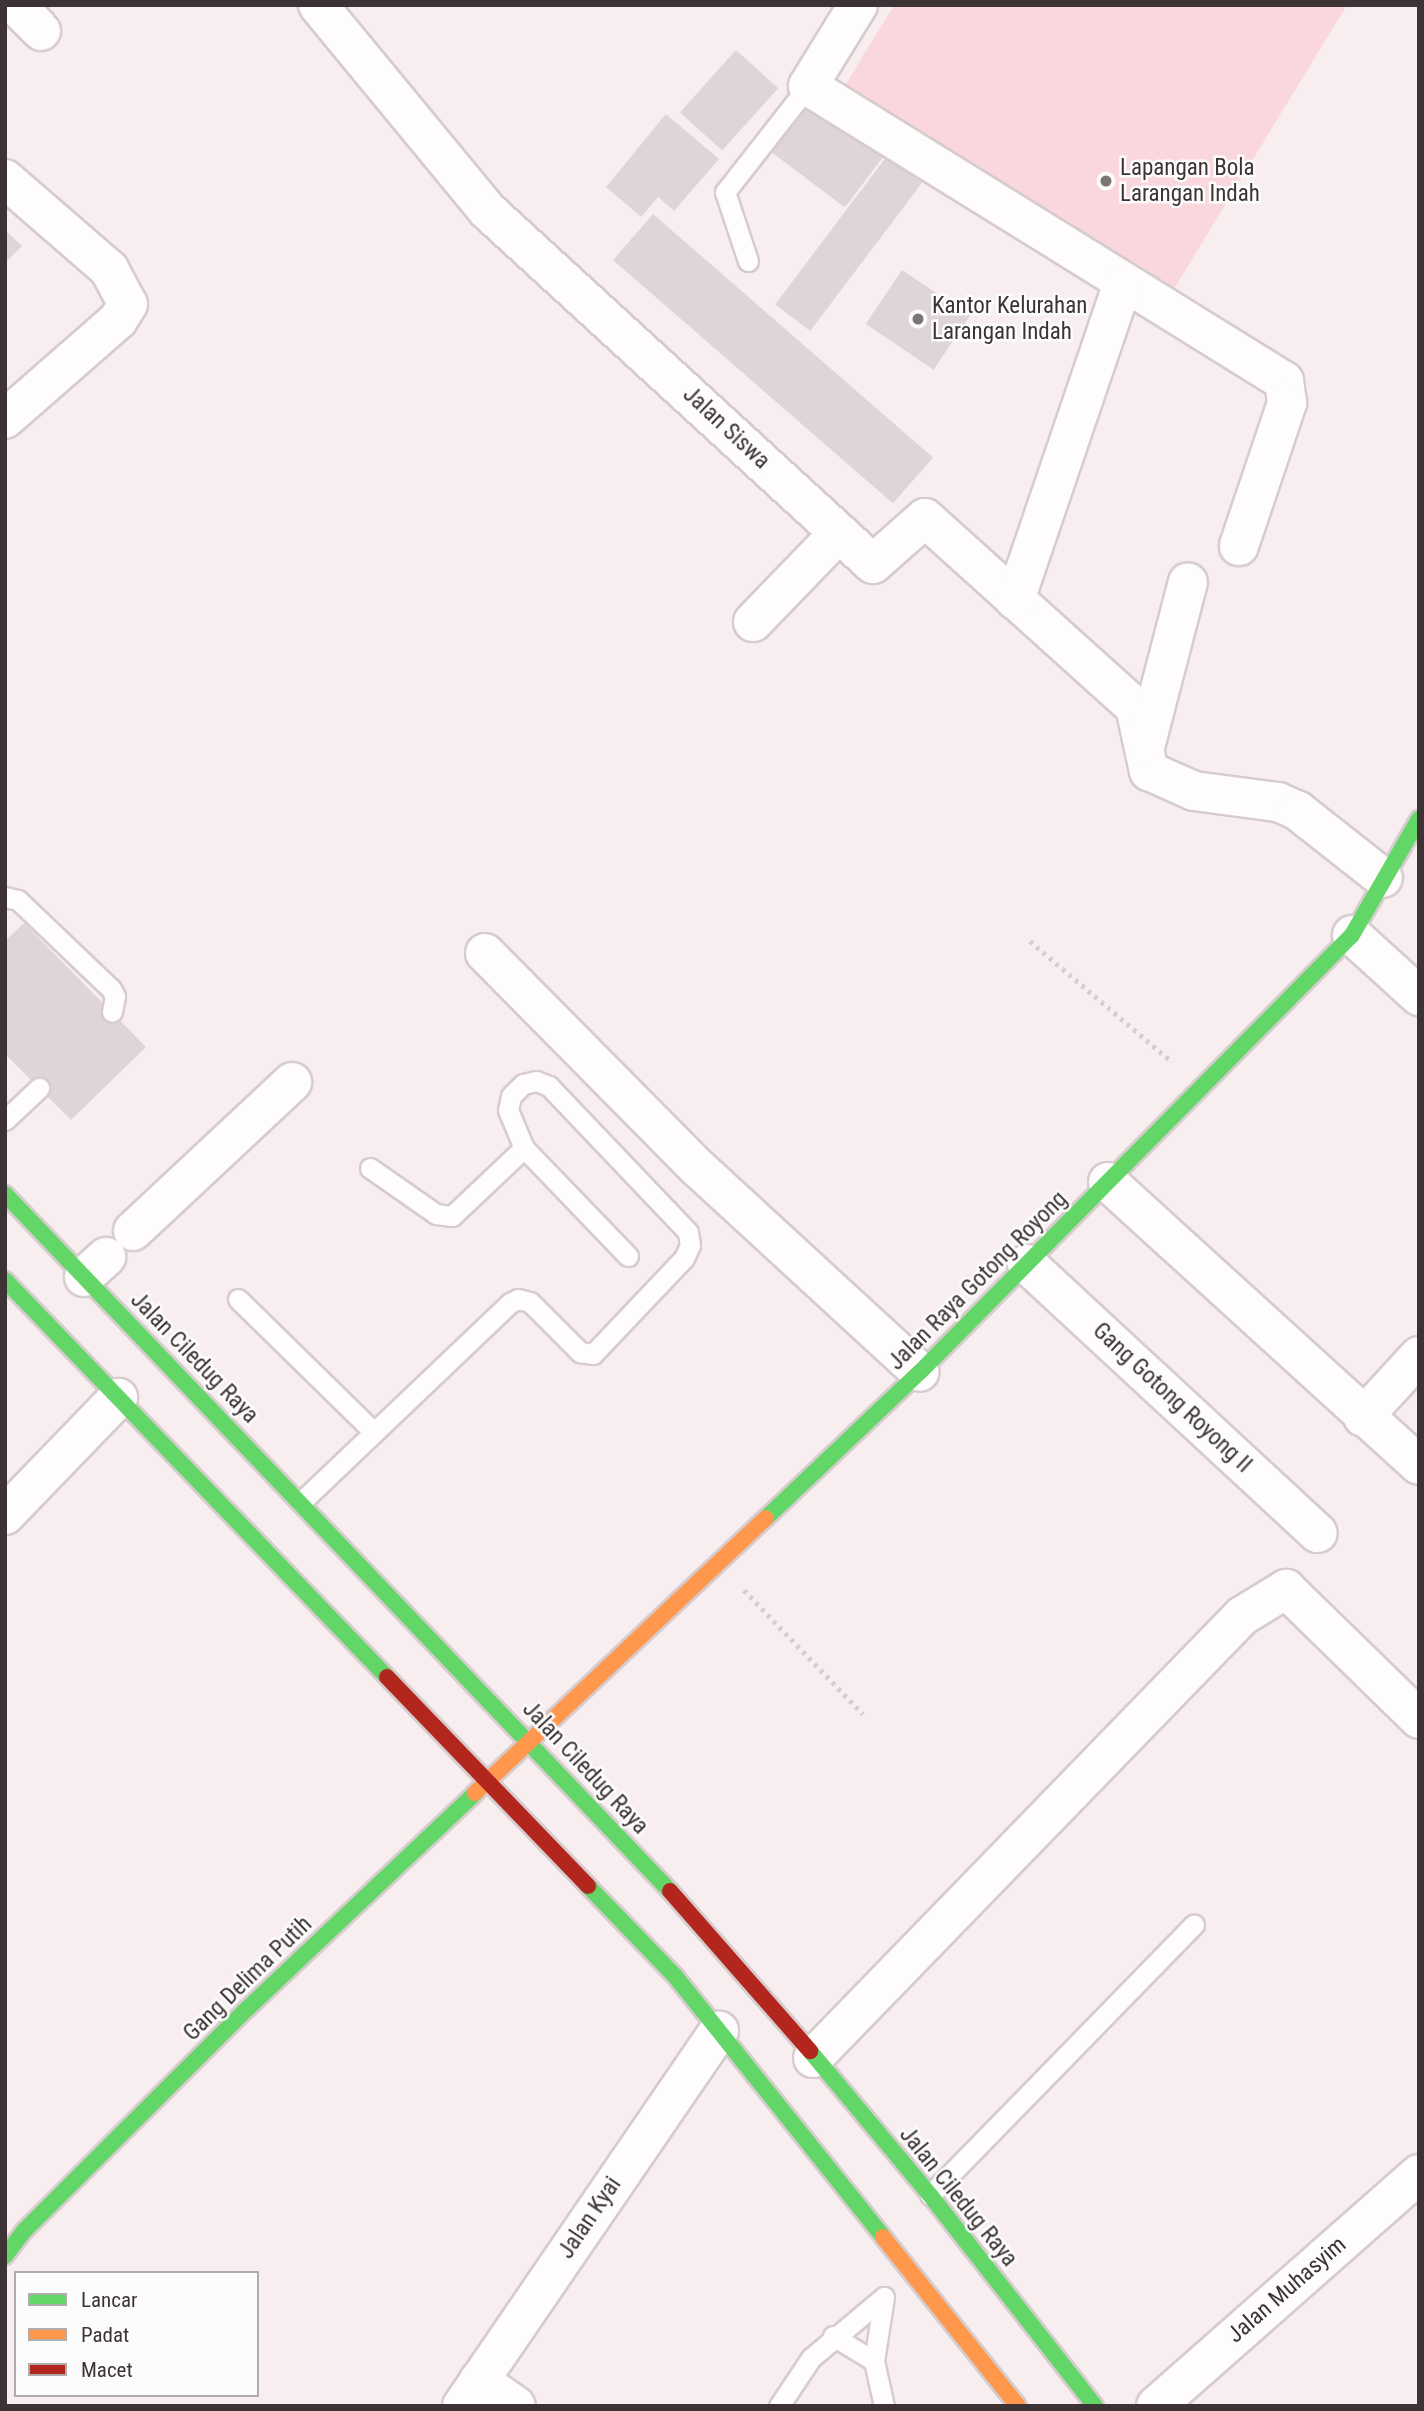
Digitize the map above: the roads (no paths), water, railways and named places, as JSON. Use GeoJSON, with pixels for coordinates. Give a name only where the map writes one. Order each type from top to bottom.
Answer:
{"type":"FeatureCollection","features":[{"type":"Feature","properties":{"kind":"main road","name":"Jalan Raya Gotong Royong"},"geometry":{"type":"LineString","coordinates":[[532,1744],[920,1372],[1352,935],[1419,819]]}},
{"type":"Feature","properties":{"kind":"main road","name":"Jalan Ciledug Raya"},"geometry":{"type":"LineString","coordinates":[[5,1194],[108,1255],[301,1502],[713,1936],[930,2194],[1095,2406]]}},
{"type":"Feature","properties":{"kind":"main road"},"geometry":{"type":"LineString","coordinates":[[5,1280],[675,1976],[1018,2406]]}},
{"type":"Feature","properties":{"kind":"main road","name":"Gang Delima Putih"},"geometry":{"type":"LineString","coordinates":[[12,2234],[248,2008],[532,1744]]}},
{"type":"Feature","properties":{"kind":"street","name":"Jalan Siswa"},"geometry":{"type":"LineString","coordinates":[[318,5],[488,211],[873,564],[925,518],[1135,707],[1146,743],[1149,771],[1194,792],[1278,802],[1298,811],[1383,878]]}},
{"type":"Feature","properties":{"kind":"street"},"geometry":{"type":"LineString","coordinates":[[858,5],[808,86],[1288,387],[1287,403],[1239,546]]}},
{"type":"Feature","properties":{"kind":"street"},"geometry":{"type":"LineString","coordinates":[[5,179],[109,269],[128,304],[118,320],[5,419]]}},
{"type":"Feature","properties":{"kind":"street"},"geometry":{"type":"LineString","coordinates":[[1015,600],[1122,285]]}},
{"type":"Feature","properties":{"kind":"street"},"geometry":{"type":"LineString","coordinates":[[753,622],[839,533]]}},
{"type":"Feature","properties":{"kind":"street"},"geometry":{"type":"LineString","coordinates":[[1146,743],[1188,582]]}},
{"type":"Feature","properties":{"kind":"street"},"geometry":{"type":"LineString","coordinates":[[1352,935],[1419,996]]}},
{"type":"Feature","properties":{"kind":"street"},"geometry":{"type":"LineString","coordinates":[[485,953],[698,1168],[920,1372]]}},
{"type":"Feature","properties":{"kind":"street"},"geometry":{"type":"LineString","coordinates":[[108,1255],[292,1082]]}},
{"type":"Feature","properties":{"kind":"street"},"geometry":{"type":"LineString","coordinates":[[1108,1182],[1363,1417],[1419,1465]]}},
{"type":"Feature","properties":{"kind":"street","name":"Gang Gotong Royong II"},"geometry":{"type":"LineString","coordinates":[[1027,1264],[1317,1533]]}},
{"type":"Feature","properties":{"kind":"street"},"geometry":{"type":"LineString","coordinates":[[1363,1417],[1419,1356]]}},
{"type":"Feature","properties":{"kind":"street"},"geometry":{"type":"LineString","coordinates":[[5,1515],[118,1398]]}},
{"type":"Feature","properties":{"kind":"street"},"geometry":{"type":"LineString","coordinates":[[813,2058],[1242,1616],[1286,1589],[1419,1719]]}},
{"type":"Feature","properties":{"kind":"street","name":"Jalan Kyai"},"geometry":{"type":"LineString","coordinates":[[471,2393],[719,2030]]}},
{"type":"Feature","properties":{"kind":"street","name":"Jalan Muhasyim"},"geometry":{"type":"LineString","coordinates":[[1156,2406],[1419,2174]]}},
{"type":"Feature","properties":{"kind":"street"},"geometry":{"type":"LineString","coordinates":[[471,2393],[516,2406]]}},
{"type":"Feature","properties":{"kind":"lane"},"geometry":{"type":"LineString","coordinates":[[748,261],[725,192],[732,178],[808,86]]}},
{"type":"Feature","properties":{"kind":"lane"},"geometry":{"type":"LineString","coordinates":[[5,897],[18,900],[111,989],[115,996],[112,1012]]}},
{"type":"Feature","properties":{"kind":"lane"},"geometry":{"type":"LineString","coordinates":[[301,1502],[510,1303],[519,1299],[530,1302],[580,1352],[593,1354],[684,1258],[690,1245],[688,1232],[549,1086],[536,1081],[523,1084],[511,1096],[508,1110],[524,1148],[628,1256]]}},
{"type":"Feature","properties":{"kind":"lane"},"geometry":{"type":"LineString","coordinates":[[5,1120],[39,1088]]}},
{"type":"Feature","properties":{"kind":"lane"},"geometry":{"type":"LineString","coordinates":[[369,1168],[436,1214],[452,1216],[524,1148]]}},
{"type":"Feature","properties":{"kind":"lane"},"geometry":{"type":"LineString","coordinates":[[238,1299],[374,1432]]}},
{"type":"Feature","properties":{"kind":"lane"},"geometry":{"type":"LineString","coordinates":[[930,2194],[1194,1924]]}},
{"type":"Feature","properties":{"kind":"lane"},"geometry":{"type":"LineString","coordinates":[[779,2406],[811,2358],[833,2336],[884,2297],[909,2269]]}},
{"type":"Feature","properties":{"kind":"lane"},"geometry":{"type":"LineString","coordinates":[[884,2297],[874,2361],[884,2406]]}},
{"type":"Feature","properties":{"kind":"lane"},"geometry":{"type":"LineString","coordinates":[[833,2336],[874,2361]]}},
{"type":"Feature","properties":{"kind":"place","name":"Lapangan Bola Larangan Indah"},"geometry":{"type":"Point","coordinates":[1106,181]}},
{"type":"Feature","properties":{"kind":"place","name":"Kantor Kelurahan Larangan Indah"},"geometry":{"type":"Point","coordinates":[918,319]}}]}
